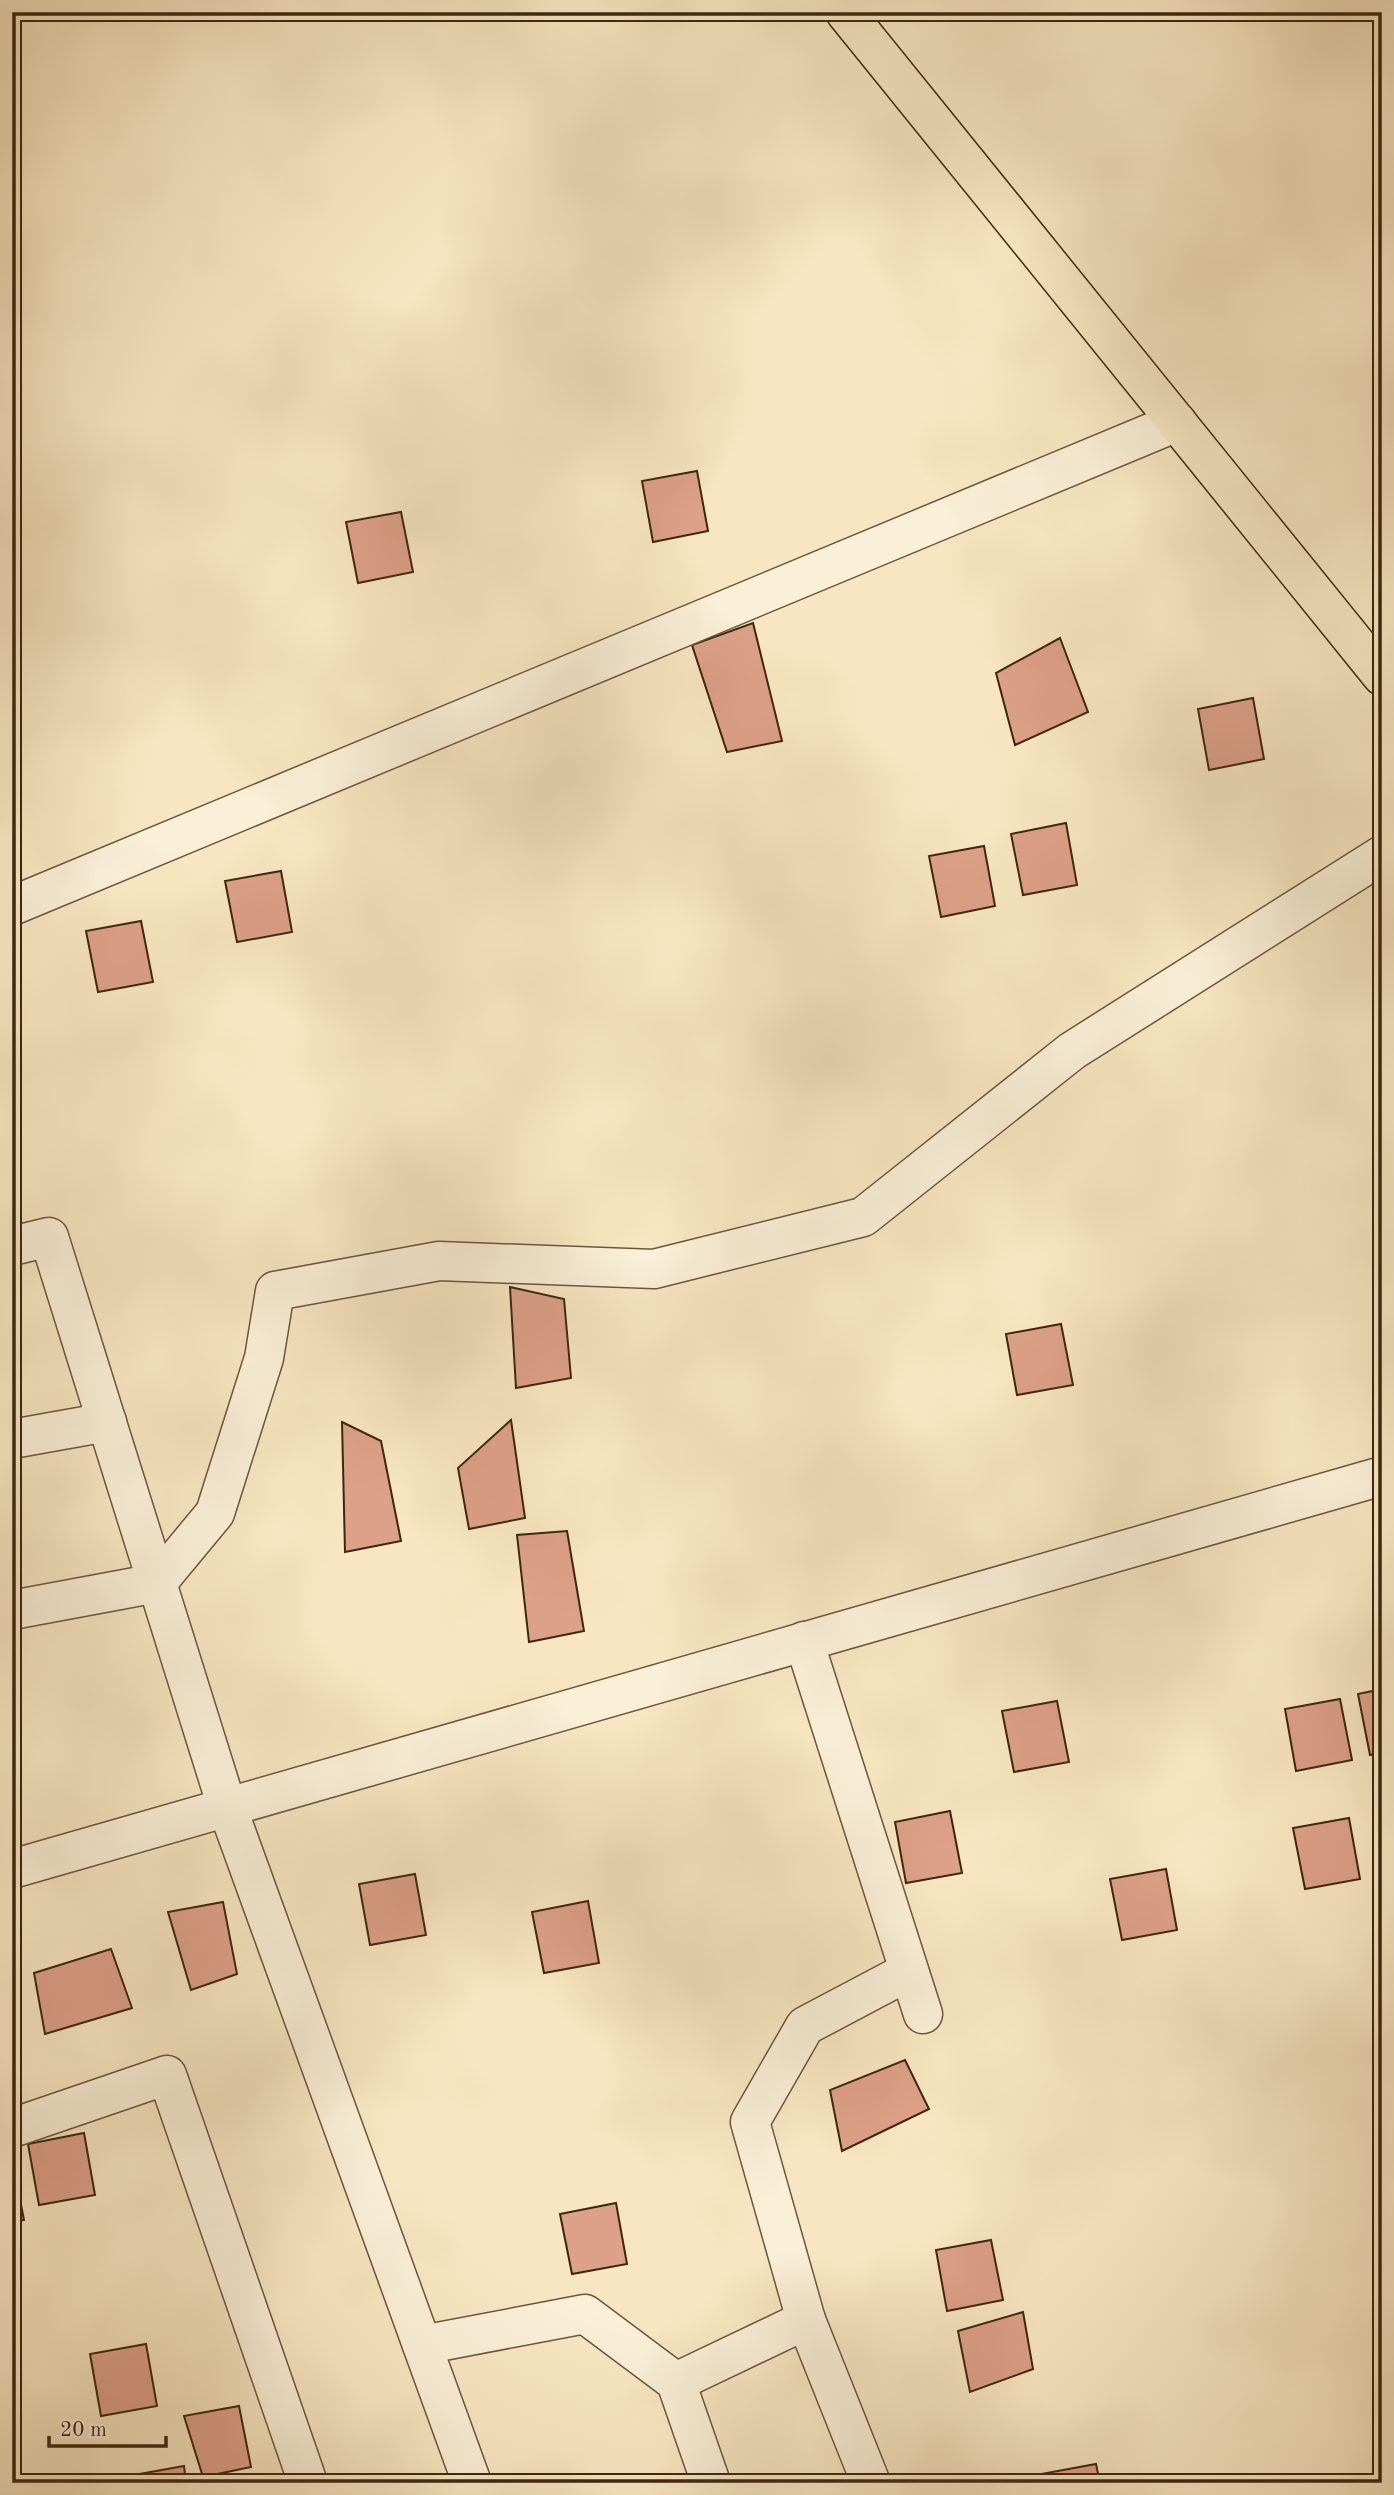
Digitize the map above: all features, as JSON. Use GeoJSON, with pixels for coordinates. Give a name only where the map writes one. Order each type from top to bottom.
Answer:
{"type":"FeatureCollection","features":[{"type":"Feature","properties":{"kind":"main road"},"geometry":{"type":"LineString","coordinates":[[845,12],[1382,676]]}},
{"type":"Feature","properties":{"kind":"street"},"geometry":{"type":"LineString","coordinates":[[12,906],[1177,422]]}},
{"type":"Feature","properties":{"kind":"street"},"geometry":{"type":"LineString","coordinates":[[12,1611],[157,1583],[215,1513],[264,1358],[275,1291],[439,1261],[654,1269],[863,1217],[1072,1051],[1382,855]]}},
{"type":"Feature","properties":{"kind":"street"},"geometry":{"type":"LineString","coordinates":[[12,1246],[49,1237],[227,1807],[472,2483]]}},
{"type":"Feature","properties":{"kind":"street"},"geometry":{"type":"LineString","coordinates":[[12,1439],[107,1422]]}},
{"type":"Feature","properties":{"kind":"street"},"geometry":{"type":"LineString","coordinates":[[12,1869],[1382,1476]]}},
{"type":"Feature","properties":{"kind":"street"},"geometry":{"type":"LineString","coordinates":[[804,1641],[923,2014]]}},
{"type":"Feature","properties":{"kind":"street"},"geometry":{"type":"LineString","coordinates":[[871,2483],[806,2320],[750,2122],[805,2026],[909,1970]]}},
{"type":"Feature","properties":{"kind":"street"},"geometry":{"type":"LineString","coordinates":[[12,2128],[167,2076],[308,2483]]}},
{"type":"Feature","properties":{"kind":"street"},"geometry":{"type":"LineString","coordinates":[[422,2345],[585,2314],[676,2382],[710,2483]]}},
{"type":"Feature","properties":{"kind":"street"},"geometry":{"type":"LineString","coordinates":[[676,2382],[806,2320]]}},
{"type":"Feature","properties":{"kind":"building"},"geometry":{"type":"Polygon","coordinates":[[[697,471],[708,531],[653,542],[642,481],[697,471]]]}},
{"type":"Feature","properties":{"kind":"building"},"geometry":{"type":"Polygon","coordinates":[[[401,512],[413,572],[358,583],[346,522],[401,512]]]}},
{"type":"Feature","properties":{"kind":"building"},"geometry":{"type":"Polygon","coordinates":[[[753,623],[782,741],[727,752],[692,645],[753,623]]]}},
{"type":"Feature","properties":{"kind":"building"},"geometry":{"type":"Polygon","coordinates":[[[1060,638],[1088,712],[1015,745],[996,673],[1060,638]]]}},
{"type":"Feature","properties":{"kind":"building"},"geometry":{"type":"Polygon","coordinates":[[[1253,698],[1264,759],[1209,770],[1198,709],[1253,698]]]}},
{"type":"Feature","properties":{"kind":"building"},"geometry":{"type":"Polygon","coordinates":[[[1066,823],[1077,885],[1023,895],[1011,834],[1066,823]]]}},
{"type":"Feature","properties":{"kind":"building"},"geometry":{"type":"Polygon","coordinates":[[[984,846],[995,906],[941,917],[929,856],[984,846]]]}},
{"type":"Feature","properties":{"kind":"building"},"geometry":{"type":"Polygon","coordinates":[[[281,871],[292,932],[237,942],[225,881],[281,871]]]}},
{"type":"Feature","properties":{"kind":"building"},"geometry":{"type":"Polygon","coordinates":[[[141,921],[153,982],[98,992],[86,931],[141,921]]]}},
{"type":"Feature","properties":{"kind":"building"},"geometry":{"type":"Polygon","coordinates":[[[510,1287],[564,1299],[571,1378],[516,1388],[510,1287]]]}},
{"type":"Feature","properties":{"kind":"building"},"geometry":{"type":"Polygon","coordinates":[[[1061,1324],[1073,1385],[1017,1395],[1006,1334],[1061,1324]]]}},
{"type":"Feature","properties":{"kind":"building"},"geometry":{"type":"Polygon","coordinates":[[[511,1420],[525,1518],[469,1529],[458,1468],[511,1420]]]}},
{"type":"Feature","properties":{"kind":"building"},"geometry":{"type":"Polygon","coordinates":[[[342,1422],[381,1441],[401,1541],[345,1552],[342,1422]]]}},
{"type":"Feature","properties":{"kind":"building"},"geometry":{"type":"Polygon","coordinates":[[[567,1531],[584,1631],[529,1642],[517,1535],[567,1531]]]}},
{"type":"Feature","properties":{"kind":"building"},"geometry":{"type":"Polygon","coordinates":[[[1382,1689],[1382,1753],[1370,1755],[1358,1694],[1382,1689]]]}},
{"type":"Feature","properties":{"kind":"building"},"geometry":{"type":"Polygon","coordinates":[[[1340,1699],[1352,1760],[1296,1771],[1285,1709],[1340,1699]]]}},
{"type":"Feature","properties":{"kind":"building"},"geometry":{"type":"Polygon","coordinates":[[[1057,1701],[1069,1762],[1014,1772],[1002,1711],[1057,1701]]]}},
{"type":"Feature","properties":{"kind":"building"},"geometry":{"type":"Polygon","coordinates":[[[950,1811],[962,1873],[906,1883],[895,1822],[950,1811]]]}},
{"type":"Feature","properties":{"kind":"building"},"geometry":{"type":"Polygon","coordinates":[[[1349,1818],[1360,1879],[1305,1889],[1293,1828],[1349,1818]]]}},
{"type":"Feature","properties":{"kind":"building"},"geometry":{"type":"Polygon","coordinates":[[[1166,1869],[1177,1930],[1122,1940],[1110,1879],[1166,1869]]]}},
{"type":"Feature","properties":{"kind":"building"},"geometry":{"type":"Polygon","coordinates":[[[415,1874],[426,1935],[370,1945],[359,1884],[415,1874]]]}},
{"type":"Feature","properties":{"kind":"building"},"geometry":{"type":"Polygon","coordinates":[[[588,1901],[599,1963],[544,1973],[532,1912],[588,1901]]]}},
{"type":"Feature","properties":{"kind":"building"},"geometry":{"type":"Polygon","coordinates":[[[223,1902],[237,1974],[191,1990],[168,1912],[223,1902]]]}},
{"type":"Feature","properties":{"kind":"building"},"geometry":{"type":"Polygon","coordinates":[[[111,1949],[132,2008],[45,2034],[34,1973],[111,1949]]]}},
{"type":"Feature","properties":{"kind":"building"},"geometry":{"type":"Polygon","coordinates":[[[905,2060],[929,2109],[842,2151],[830,2090],[905,2060]]]}},
{"type":"Feature","properties":{"kind":"building"},"geometry":{"type":"Polygon","coordinates":[[[84,2133],[95,2195],[39,2205],[28,2144],[84,2133]]]}},
{"type":"Feature","properties":{"kind":"building"},"geometry":{"type":"Polygon","coordinates":[[[12,2159],[24,2220],[12,2222],[12,2159]]]}},
{"type":"Feature","properties":{"kind":"building"},"geometry":{"type":"Polygon","coordinates":[[[616,2203],[627,2264],[572,2274],[560,2214],[616,2203]]]}},
{"type":"Feature","properties":{"kind":"building"},"geometry":{"type":"Polygon","coordinates":[[[991,2240],[1003,2300],[947,2311],[936,2250],[991,2240]]]}},
{"type":"Feature","properties":{"kind":"building"},"geometry":{"type":"Polygon","coordinates":[[[1023,2312],[1033,2369],[970,2392],[958,2331],[1023,2312]]]}},
{"type":"Feature","properties":{"kind":"building"},"geometry":{"type":"Polygon","coordinates":[[[146,2344],[157,2406],[101,2416],[90,2354],[146,2344]]]}},
{"type":"Feature","properties":{"kind":"building"},"geometry":{"type":"Polygon","coordinates":[[[239,2406],[251,2467],[203,2477],[184,2416],[239,2406]]]}},
{"type":"Feature","properties":{"kind":"building"},"geometry":{"type":"Polygon","coordinates":[[[1096,2464],[1100,2483],[1042,2483],[1041,2474],[1096,2464]]]}},
{"type":"Feature","properties":{"kind":"building"},"geometry":{"type":"Polygon","coordinates":[[[184,2466],[186,2483],[130,2483],[128,2476],[184,2466]]]}}]}
